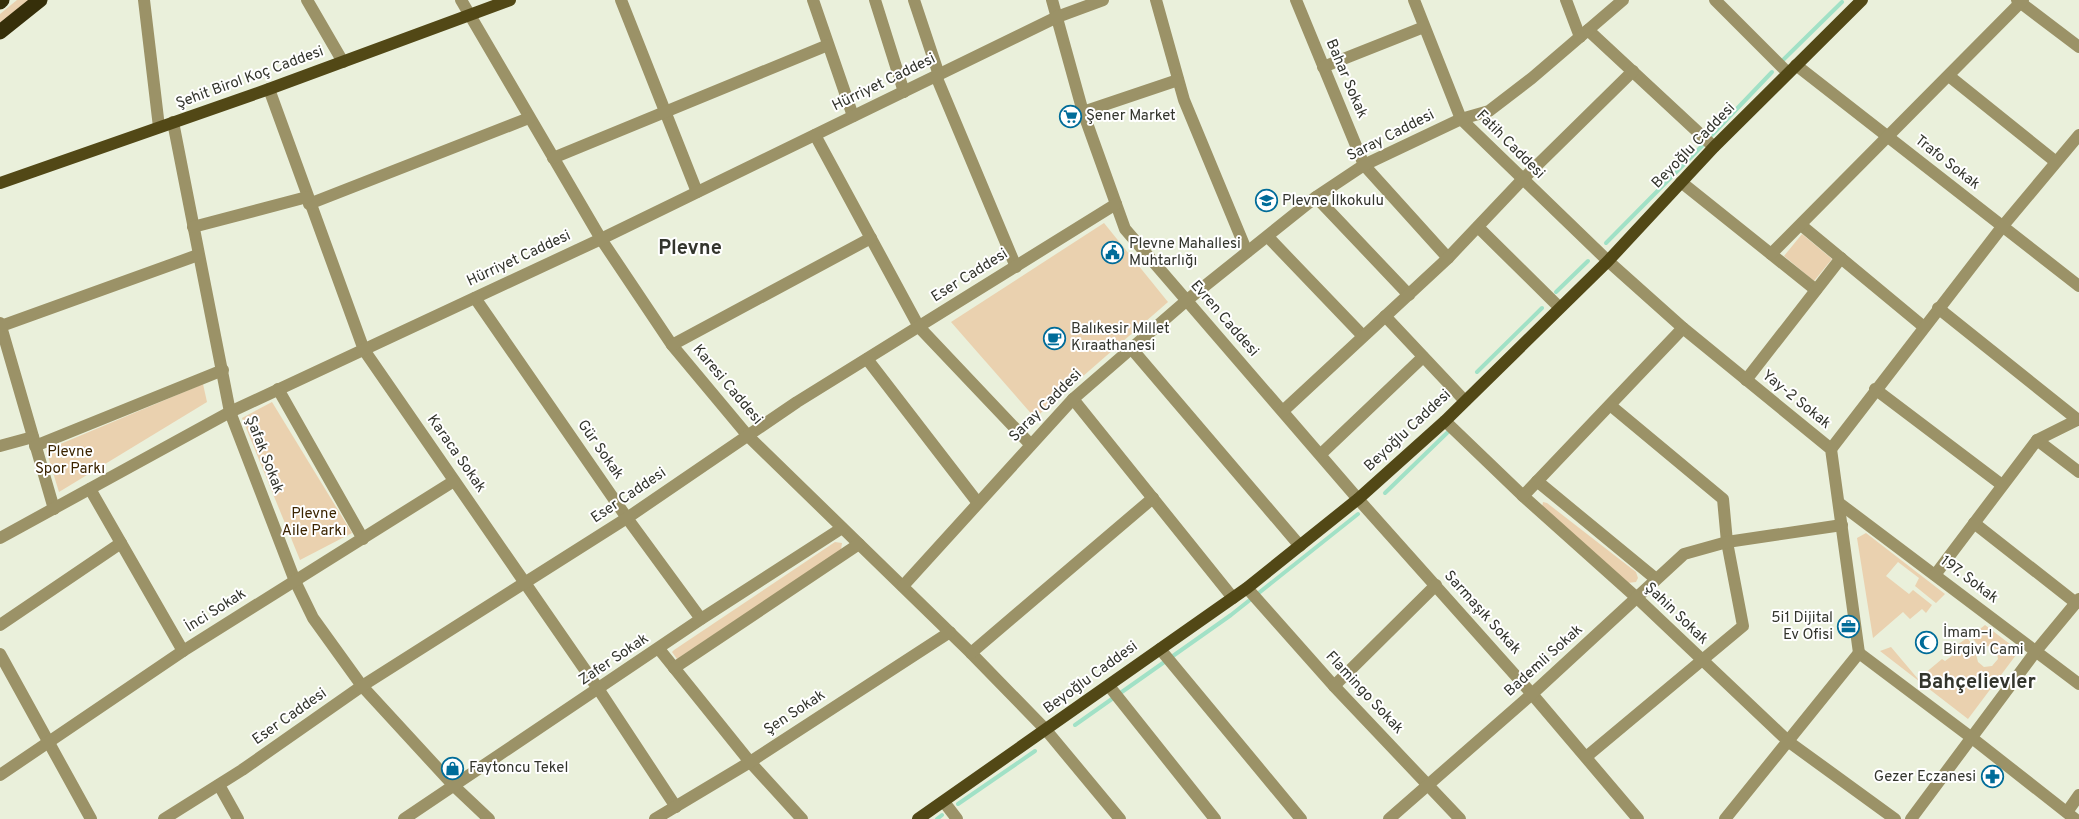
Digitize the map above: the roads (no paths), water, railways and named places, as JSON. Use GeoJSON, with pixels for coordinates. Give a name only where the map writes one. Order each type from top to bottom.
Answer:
{"type":"FeatureCollection","features":[{"type":"Feature","properties":{"kind":"highway"},"geometry":{"type":"LineString","coordinates":[[0,32],[40,0]]}},
{"type":"Feature","properties":{"kind":"main road","name":"Şehit Birol Koç Caddesi"},"geometry":{"type":"LineString","coordinates":[[0,183],[268,89],[510,0]]}},
{"type":"Feature","properties":{"kind":"main road","name":"Beyoğlu Caddesi"},"geometry":{"type":"LineString","coordinates":[[918,819],[1046,730],[1114,692],[1165,656],[1233,598],[1252,593],[1300,546],[1358,498],[1445,421],[1608,261],[1714,147],[1858,2]]}},
{"type":"Feature","properties":{"kind":"street"},"geometry":{"type":"LineString","coordinates":[[144,0],[159,127]]}},
{"type":"Feature","properties":{"kind":"street"},"geometry":{"type":"LineString","coordinates":[[307,0],[343,62]]}},
{"type":"Feature","properties":{"kind":"street","name":"Karesi Caddesi"},"geometry":{"type":"LineString","coordinates":[[461,0],[601,239],[672,345],[748,436],[950,632],[1046,730],[1120,819]]}},
{"type":"Feature","properties":{"kind":"street"},"geometry":{"type":"LineString","coordinates":[[621,0],[697,192]]}},
{"type":"Feature","properties":{"kind":"street"},"geometry":{"type":"LineString","coordinates":[[812,0],[853,116]]}},
{"type":"Feature","properties":{"kind":"street"},"geometry":{"type":"LineString","coordinates":[[875,0],[904,92]]}},
{"type":"Feature","properties":{"kind":"street"},"geometry":{"type":"LineString","coordinates":[[914,0],[938,76],[1016,267]]}},
{"type":"Feature","properties":{"kind":"street","name":"Evren Caddesi"},"geometry":{"type":"LineString","coordinates":[[1052,0],[1083,112],[1125,229],[1358,498]]}},
{"type":"Feature","properties":{"kind":"street","name":"Hürriyet Caddesi"},"geometry":{"type":"LineString","coordinates":[[0,538],[230,412],[601,239],[1057,18],[1103,0]]}},
{"type":"Feature","properties":{"kind":"street"},"geometry":{"type":"LineString","coordinates":[[1156,0],[1184,100],[1247,252]]}},
{"type":"Feature","properties":{"kind":"street","name":"Bahar Sokak"},"geometry":{"type":"LineString","coordinates":[[1296,0],[1364,164],[1448,258]]}},
{"type":"Feature","properties":{"kind":"street","name":"Fatih Caddesi"},"geometry":{"type":"LineString","coordinates":[[1414,0],[1461,119],[1608,261]]}},
{"type":"Feature","properties":{"kind":"street"},"geometry":{"type":"LineString","coordinates":[[1566,0],[1584,33],[1633,71],[1714,147]]}},
{"type":"Feature","properties":{"kind":"street","name":"Saray Caddesi"},"geometry":{"type":"LineString","coordinates":[[903,586],[1030,444],[1073,399],[1186,301],[1316,197],[1364,164],[1461,119],[1488,111],[1623,0]]}},
{"type":"Feature","properties":{"kind":"street","name":"Trafo Sokak"},"geometry":{"type":"LineString","coordinates":[[1715,0],[1792,69],[1888,138],[2079,286]]}},
{"type":"Feature","properties":{"kind":"street"},"geometry":{"type":"LineString","coordinates":[[1771,254],[1888,138],[2020,1],[2079,47]]}},
{"type":"Feature","properties":{"kind":"street"},"geometry":{"type":"LineString","coordinates":[[1323,67],[1424,27]]}},
{"type":"Feature","properties":{"kind":"street"},"geometry":{"type":"LineString","coordinates":[[553,158],[828,44]]}},
{"type":"Feature","properties":{"kind":"street"},"geometry":{"type":"LineString","coordinates":[[1283,411],[1448,258],[1522,180],[1633,71]]}},
{"type":"Feature","properties":{"kind":"street"},"geometry":{"type":"LineString","coordinates":[[1949,76],[2056,162]]}},
{"type":"Feature","properties":{"kind":"street"},"geometry":{"type":"LineString","coordinates":[[1083,112],[1178,80]]}},
{"type":"Feature","properties":{"kind":"street","name":"Karaca Sokak"},"geometry":{"type":"LineString","coordinates":[[268,89],[364,350],[599,690],[676,807]]}},
{"type":"Feature","properties":{"kind":"street"},"geometry":{"type":"LineString","coordinates":[[193,227],[308,200],[529,118]]}},
{"type":"Feature","properties":{"kind":"street","name":"Şafak Sokak"},"geometry":{"type":"LineString","coordinates":[[173,122],[230,412],[295,581],[313,618],[362,686],[454,786],[489,819]]}},
{"type":"Feature","properties":{"kind":"street"},"geometry":{"type":"LineString","coordinates":[[1831,449],[1938,308],[2079,134]]}},
{"type":"Feature","properties":{"kind":"street"},"geometry":{"type":"LineString","coordinates":[[815,135],[920,327],[1030,444]]}},
{"type":"Feature","properties":{"kind":"street"},"geometry":{"type":"LineString","coordinates":[[1681,182],[1816,290]]}},
{"type":"Feature","properties":{"kind":"street"},"geometry":{"type":"LineString","coordinates":[[1316,197],[1409,294]]}},
{"type":"Feature","properties":{"kind":"street","name":"Eser Caddesi"},"geometry":{"type":"LineString","coordinates":[[164,819],[218,785],[362,686],[627,518],[797,402],[1116,204]]}},
{"type":"Feature","properties":{"kind":"street"},"geometry":{"type":"LineString","coordinates":[[1801,225],[1924,327]]}},
{"type":"Feature","properties":{"kind":"street"},"geometry":{"type":"LineString","coordinates":[[1478,227],[1560,307]]}},
{"type":"Feature","properties":{"kind":"street"},"geometry":{"type":"LineString","coordinates":[[1268,237],[1363,336]]}},
{"type":"Feature","properties":{"kind":"street"},"geometry":{"type":"LineString","coordinates":[[672,345],[871,238]]}},
{"type":"Feature","properties":{"kind":"street"},"geometry":{"type":"LineString","coordinates":[[54,509],[0,324],[198,255]]}},
{"type":"Feature","properties":{"kind":"street"},"geometry":{"type":"LineString","coordinates":[[1746,380],[1841,258]]}},
{"type":"Feature","properties":{"kind":"street","name":"Yay-2 Sokak"},"geometry":{"type":"LineString","coordinates":[[1608,261],[1683,328],[1831,449],[1859,653]]}},
{"type":"Feature","properties":{"kind":"street","name":"Gür Sokak"},"geometry":{"type":"LineString","coordinates":[[475,298],[627,518],[701,619]]}},
{"type":"Feature","properties":{"kind":"street"},"geometry":{"type":"LineString","coordinates":[[1935,575],[2037,440],[2078,419],[1938,308]]}},
{"type":"Feature","properties":{"kind":"street"},"geometry":{"type":"LineString","coordinates":[[1386,316],[1465,401]]}},
{"type":"Feature","properties":{"kind":"street"},"geometry":{"type":"LineString","coordinates":[[1523,496],[1683,328]]}},
{"type":"Feature","properties":{"kind":"street"},"geometry":{"type":"LineString","coordinates":[[1131,348],[1300,546]]}},
{"type":"Feature","properties":{"kind":"street"},"geometry":{"type":"LineString","coordinates":[[1321,454],[1423,357]]}},
{"type":"Feature","properties":{"kind":"street"},"geometry":{"type":"LineString","coordinates":[[867,359],[978,503]]}},
{"type":"Feature","properties":{"kind":"street"},"geometry":{"type":"LineString","coordinates":[[0,446],[34,441],[223,370]]}},
{"type":"Feature","properties":{"kind":"street"},"geometry":{"type":"LineString","coordinates":[[1875,389],[2002,485]]}},
{"type":"Feature","properties":{"kind":"street"},"geometry":{"type":"LineString","coordinates":[[278,390],[363,539]]}},
{"type":"Feature","properties":{"kind":"street"},"geometry":{"type":"LineString","coordinates":[[1073,399],[1233,598]]}},
{"type":"Feature","properties":{"kind":"street"},"geometry":{"type":"LineString","coordinates":[[1586,757],[1743,626],[1727,542],[1723,499],[1610,405]]}},
{"type":"Feature","properties":{"kind":"street","name":"Şahin Sokak"},"geometry":{"type":"LineString","coordinates":[[1445,421],[1523,496],[1636,598],[1789,742],[1895,819]]}},
{"type":"Feature","properties":{"kind":"street"},"geometry":{"type":"LineString","coordinates":[[2037,440],[2079,472]]}},
{"type":"Feature","properties":{"kind":"street","name":"İnci Sokak"},"geometry":{"type":"LineString","coordinates":[[0,775],[50,744],[183,652],[454,481]]}},
{"type":"Feature","properties":{"kind":"street"},"geometry":{"type":"LineString","coordinates":[[1537,481],[1656,579]]}},
{"type":"Feature","properties":{"kind":"street"},"geometry":{"type":"LineString","coordinates":[[90,489],[183,652]]}},
{"type":"Feature","properties":{"kind":"street"},"geometry":{"type":"LineString","coordinates":[[971,653],[1153,498]]}},
{"type":"Feature","properties":{"kind":"street","name":"Sarmaşık Sokak"},"geometry":{"type":"LineString","coordinates":[[1358,498],[1532,694],[1638,819]]}},
{"type":"Feature","properties":{"kind":"street","name":"197. Sokak"},"geometry":{"type":"LineString","coordinates":[[1839,503],[2079,684]]}},
{"type":"Feature","properties":{"kind":"street"},"geometry":{"type":"LineString","coordinates":[[1911,819],[2036,651],[2077,601],[1974,522]]}},
{"type":"Feature","properties":{"kind":"street","name":"Bademli Sokak"},"geometry":{"type":"LineString","coordinates":[[1389,819],[1532,694],[1684,554],[1727,542],[1842,525]]}},
{"type":"Feature","properties":{"kind":"street","name":"Zafer Sokak"},"geometry":{"type":"LineString","coordinates":[[404,819],[599,690],[701,619],[842,528]]}},
{"type":"Feature","properties":{"kind":"street"},"geometry":{"type":"LineString","coordinates":[[0,625],[121,543]]}},
{"type":"Feature","properties":{"kind":"street"},"geometry":{"type":"LineString","coordinates":[[674,668],[859,544]]}},
{"type":"Feature","properties":{"kind":"street"},"geometry":{"type":"LineString","coordinates":[[1334,686],[1436,585]]}},
{"type":"Feature","properties":{"kind":"street","name":"Flamingo Sokak"},"geometry":{"type":"LineString","coordinates":[[1252,593],[1334,686],[1460,819]]}},
{"type":"Feature","properties":{"kind":"street","name":"Şen Sokak"},"geometry":{"type":"LineString","coordinates":[[655,819],[750,762],[950,632]]}},
{"type":"Feature","properties":{"kind":"street"},"geometry":{"type":"LineString","coordinates":[[659,649],[750,762],[802,819]]}},
{"type":"Feature","properties":{"kind":"street"},"geometry":{"type":"LineString","coordinates":[[1726,819],[1859,653],[2071,816],[2079,795]]}},
{"type":"Feature","properties":{"kind":"street"},"geometry":{"type":"LineString","coordinates":[[0,654],[91,819]]}},
{"type":"Feature","properties":{"kind":"street"},"geometry":{"type":"LineString","coordinates":[[1165,656],[1301,819]]}},
{"type":"Feature","properties":{"kind":"street"},"geometry":{"type":"LineString","coordinates":[[1114,692],[1215,819]]}},
{"type":"Feature","properties":{"kind":"street"},"geometry":{"type":"LineString","coordinates":[[218,785],[238,819]]}},
{"type":"Feature","properties":{"kind":"street"},"geometry":{"type":"LineString","coordinates":[[944,802],[957,819]]}},
{"type":"Feature","properties":{"kind":"waterway"},"geometry":{"type":"LineString","coordinates":[[1783,60],[1842,2]]}},
{"type":"Feature","properties":{"kind":"waterway"},"geometry":{"type":"LineString","coordinates":[[1710,137],[1772,72]]}},
{"type":"Feature","properties":{"kind":"waterway"},"geometry":{"type":"LineString","coordinates":[[1606,243],[1703,145]]}},
{"type":"Feature","properties":{"kind":"waterway"},"geometry":{"type":"LineString","coordinates":[[1556,292],[1588,261]]}},
{"type":"Feature","properties":{"kind":"waterway"},"geometry":{"type":"LineString","coordinates":[[1477,372],[1542,308]]}},
{"type":"Feature","properties":{"kind":"waterway"},"geometry":{"type":"LineString","coordinates":[[1385,493],[1448,432]]}},
{"type":"Feature","properties":{"kind":"waterway"},"geometry":{"type":"LineString","coordinates":[[1075,725],[1231,615],[1358,514]]}},
{"type":"Feature","properties":{"kind":"waterway"},"geometry":{"type":"LineString","coordinates":[[958,804],[1035,751]]}},
{"type":"Feature","properties":{"kind":"waterway"},"geometry":{"type":"LineString","coordinates":[[937,819],[942,815]]}},
{"type":"Feature","properties":{"kind":"place","name":"Şener Market"},"geometry":{"type":"Point","coordinates":[1070,116]}},
{"type":"Feature","properties":{"kind":"place","name":"Plevne İlkokulu"},"geometry":{"type":"Point","coordinates":[1266,201]}},
{"type":"Feature","properties":{"kind":"place","name":"Plevne Mahallesi Muhtarlığı"},"geometry":{"type":"Point","coordinates":[1113,253]}},
{"type":"Feature","properties":{"kind":"place","name":"Balıkesir Millet Kıraathanesi"},"geometry":{"type":"Point","coordinates":[1055,338]}},
{"type":"Feature","properties":{"kind":"place","name":"5i1 Dijital Ev Ofisi"},"geometry":{"type":"Point","coordinates":[1849,627]}},
{"type":"Feature","properties":{"kind":"place","name":"İmam–ı Birgivi Cami"},"geometry":{"type":"Point","coordinates":[1927,642]}},
{"type":"Feature","properties":{"kind":"place","name":"Faytoncu Tekel"},"geometry":{"type":"Point","coordinates":[453,768]}},
{"type":"Feature","properties":{"kind":"place","name":"Gezer Eczanesi"},"geometry":{"type":"Point","coordinates":[1992,777]}},
{"type":"Feature","properties":{"kind":"district","name":"Plevne"},"geometry":{"type":"Point","coordinates":[690,249]}},
{"type":"Feature","properties":{"kind":"district","name":"Bahçelievler"},"geometry":{"type":"Point","coordinates":[1977,683]}},
{"type":"Feature","properties":{"kind":"park label","name":"Plevne Spor Parkı"},"geometry":{"type":"Point","coordinates":[70,460]}},
{"type":"Feature","properties":{"kind":"park label","name":"Plevne Aile Parkı"},"geometry":{"type":"Point","coordinates":[314,522]}}]}
